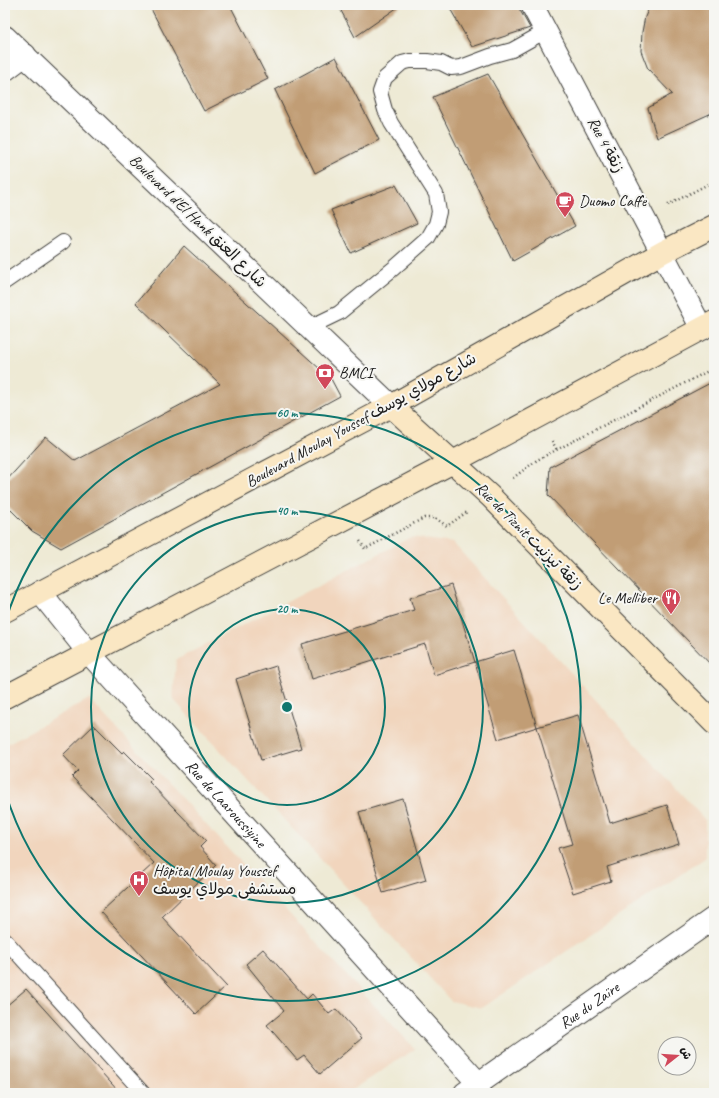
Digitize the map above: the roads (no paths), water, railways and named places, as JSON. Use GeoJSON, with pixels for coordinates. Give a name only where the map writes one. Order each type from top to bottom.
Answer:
{"type":"FeatureCollection","features":[{"type":"Feature","properties":{"kind":"main road","name":"Boulevard Moulay Youssef شارع مولاي يوسف"},"geometry":{"type":"LineString","coordinates":[[5,611],[391,406],[663,252],[714,226]]}},
{"type":"Feature","properties":{"kind":"main road"},"geometry":{"type":"LineString","coordinates":[[5,697],[453,462],[708,325]]}},
{"type":"Feature","properties":{"kind":"main road","name":"Rue de Tiznit زنقة تيزنيت"},"geometry":{"type":"LineString","coordinates":[[391,406],[490,496],[714,723]]}},
{"type":"Feature","properties":{"kind":"street","name":"Rue 4 زنقة"},"geometry":{"type":"LineString","coordinates":[[532,5],[644,218],[708,325]]}},
{"type":"Feature","properties":{"kind":"street","name":"Boulevard d'El Hank شارع العنق"},"geometry":{"type":"LineString","coordinates":[[5,37],[391,406]]}},
{"type":"Feature","properties":{"kind":"street"},"geometry":{"type":"LineString","coordinates":[[5,70],[25,55]]}},
{"type":"Feature","properties":{"kind":"street","name":"Rue de Laaroussiyine"},"geometry":{"type":"LineString","coordinates":[[40,592],[89,653],[472,1088]]}},
{"type":"Feature","properties":{"kind":"street","name":"Rue du Zaïre"},"geometry":{"type":"LineString","coordinates":[[472,1088],[714,918]]}},
{"type":"Feature","properties":{"kind":"lane"},"geometry":{"type":"LineString","coordinates":[[310,327],[339,313],[428,238],[436,224],[439,212],[436,194],[391,123],[385,110],[380,92],[385,78],[402,63],[427,61],[441,63],[451,68],[462,67],[490,56],[512,50],[546,31]]}},
{"type":"Feature","properties":{"kind":"lane"},"geometry":{"type":"LineString","coordinates":[[5,282],[63,242]]}},
{"type":"Feature","properties":{"kind":"lane"},"geometry":{"type":"LineString","coordinates":[[5,940],[143,1093]]}},
{"type":"Feature","properties":{"kind":"place","name":"Duomo Caffe"},"geometry":{"type":"Point","coordinates":[565,218]}},
{"type":"Feature","properties":{"kind":"place","name":"BMCI"},"geometry":{"type":"Point","coordinates":[325,390]}},
{"type":"Feature","properties":{"kind":"place","name":"Le Melliber"},"geometry":{"type":"Point","coordinates":[671,615]}},
{"type":"Feature","properties":{"kind":"place","name":"Hôpital Moulay Youssef مستشفى مولاي يوسف"},"geometry":{"type":"Point","coordinates":[139,897]}}]}
